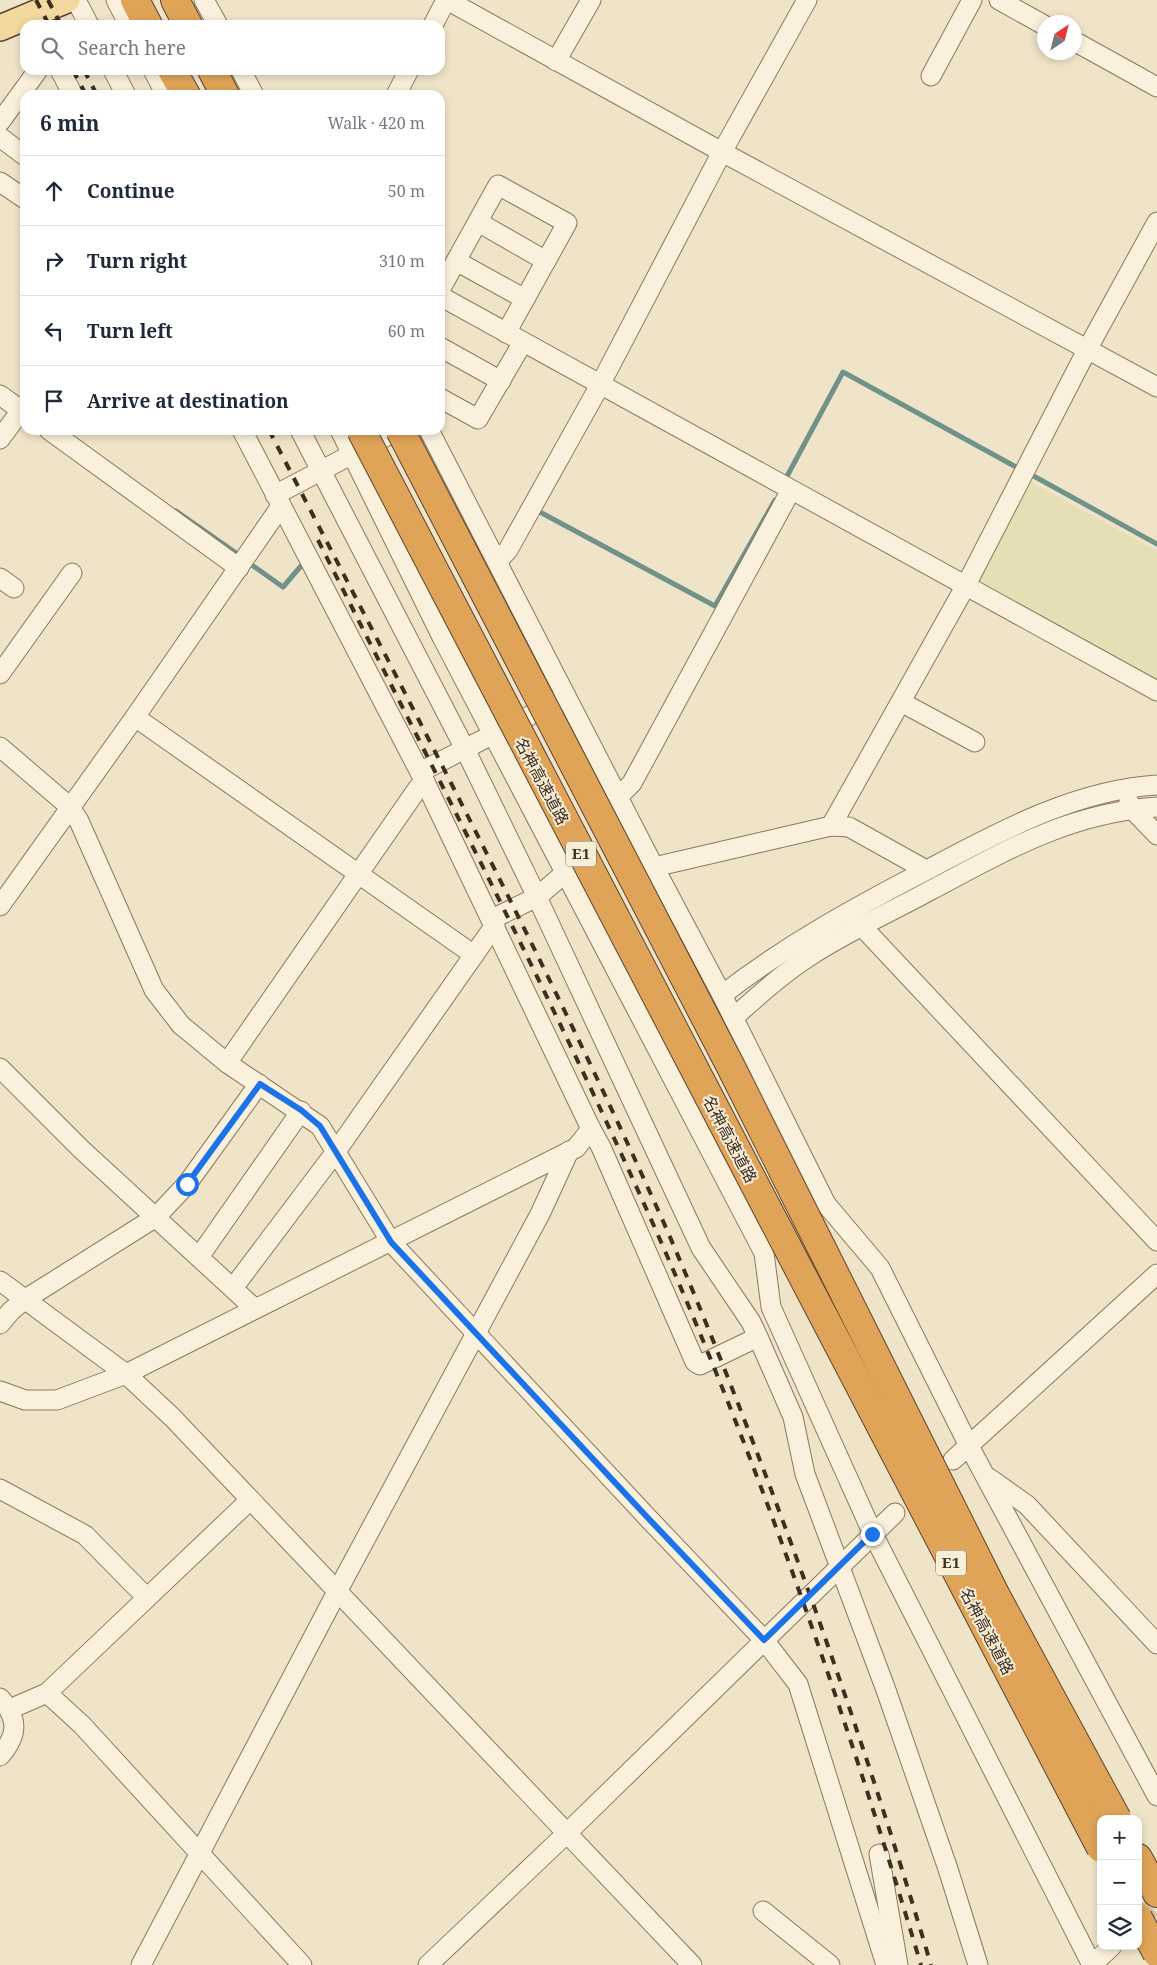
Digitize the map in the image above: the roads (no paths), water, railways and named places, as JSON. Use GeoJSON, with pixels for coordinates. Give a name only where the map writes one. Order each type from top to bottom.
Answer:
{"type":"FeatureCollection","features":[{"type":"Feature","properties":{"kind":"highway"},"geometry":{"type":"LineString","coordinates":[[135,0],[145,20]]}},
{"type":"Feature","properties":{"kind":"highway"},"geometry":{"type":"LineString","coordinates":[[175,0],[185,20]]}},
{"type":"Feature","properties":{"kind":"highway"},"geometry":{"type":"LineString","coordinates":[[175,75],[183,90]]}},
{"type":"Feature","properties":{"kind":"highway"},"geometry":{"type":"LineString","coordinates":[[215,75],[222,90]]}},
{"type":"Feature","properties":{"kind":"highway","name":"名神高速道路"},"geometry":{"type":"LineString","coordinates":[[402,435],[731,1067],[996,1596],[1115,1815]]}},
{"type":"Feature","properties":{"kind":"highway","name":"名神高速道路"},"geometry":{"type":"LineString","coordinates":[[356,442],[1097,1840]]}},
{"type":"Feature","properties":{"kind":"highway"},"geometry":{"type":"LineString","coordinates":[[1139,1860],[1157,1893]]}},
{"type":"Feature","properties":{"kind":"highway"},"geometry":{"type":"LineString","coordinates":[[1142,1925],[1157,1953]]}},
{"type":"Feature","properties":{"kind":"main road"},"geometry":{"type":"LineString","coordinates":[[0,28],[67,0]]}},
{"type":"Feature","properties":{"kind":"street"},"geometry":{"type":"LineString","coordinates":[[76,0],[86,20]]}},
{"type":"Feature","properties":{"kind":"street"},"geometry":{"type":"LineString","coordinates":[[116,0],[126,20]]}},
{"type":"Feature","properties":{"kind":"street"},"geometry":{"type":"LineString","coordinates":[[204,0],[215,20]]}},
{"type":"Feature","properties":{"kind":"street"},"geometry":{"type":"LineString","coordinates":[[436,20],[447,0],[722,152],[1088,348],[1157,387]]}},
{"type":"Feature","properties":{"kind":"street"},"geometry":{"type":"LineString","coordinates":[[556,61],[591,0]]}},
{"type":"Feature","properties":{"kind":"street"},"geometry":{"type":"LineString","coordinates":[[498,561],[508,550],[600,385],[722,152],[807,0]]}},
{"type":"Feature","properties":{"kind":"street"},"geometry":{"type":"LineString","coordinates":[[930,76],[972,0]]}},
{"type":"Feature","properties":{"kind":"street"},"geometry":{"type":"LineString","coordinates":[[999,0],[1037,21]]}},
{"type":"Feature","properties":{"kind":"street"},"geometry":{"type":"LineString","coordinates":[[1082,45],[1157,87]]}},
{"type":"Feature","properties":{"kind":"street"},"geometry":{"type":"LineString","coordinates":[[23,90],[34,75]]}},
{"type":"Feature","properties":{"kind":"street"},"geometry":{"type":"LineString","coordinates":[[63,75],[70,90]]}},
{"type":"Feature","properties":{"kind":"street"},"geometry":{"type":"LineString","coordinates":[[116,75],[123,90]]}},
{"type":"Feature","properties":{"kind":"street"},"geometry":{"type":"LineString","coordinates":[[156,75],[163,90]]}},
{"type":"Feature","properties":{"kind":"street"},"geometry":{"type":"LineString","coordinates":[[244,75],[251,90]]}},
{"type":"Feature","properties":{"kind":"street"},"geometry":{"type":"LineString","coordinates":[[399,90],[406,75]]}},
{"type":"Feature","properties":{"kind":"street"},"geometry":{"type":"LineString","coordinates":[[0,122],[20,95]]}},
{"type":"Feature","properties":{"kind":"street"},"geometry":{"type":"LineString","coordinates":[[0,137],[20,152]]}},
{"type":"Feature","properties":{"kind":"street"},"geometry":{"type":"LineString","coordinates":[[0,182],[20,196]]}},
{"type":"Feature","properties":{"kind":"street"},"geometry":{"type":"LineString","coordinates":[[445,281],[498,185],[567,224],[506,333]]}},
{"type":"Feature","properties":{"kind":"street"},"geometry":{"type":"LineString","coordinates":[[478,222],[546,261]]}},
{"type":"Feature","properties":{"kind":"street"},"geometry":{"type":"LineString","coordinates":[[831,826],[965,587],[1088,348],[1156,228]]}},
{"type":"Feature","properties":{"kind":"street"},"geometry":{"type":"LineString","coordinates":[[456,261],[525,299]]}},
{"type":"Feature","properties":{"kind":"street"},"geometry":{"type":"LineString","coordinates":[[445,299],[965,587],[1157,691]]}},
{"type":"Feature","properties":{"kind":"street"},"geometry":{"type":"LineString","coordinates":[[445,401],[478,419],[523,342]]}},
{"type":"Feature","properties":{"kind":"street"},"geometry":{"type":"LineString","coordinates":[[445,350],[501,381]]}},
{"type":"Feature","properties":{"kind":"street"},"geometry":{"type":"LineString","coordinates":[[0,395],[20,407]]}},
{"type":"Feature","properties":{"kind":"street"},"geometry":{"type":"LineString","coordinates":[[0,439],[20,414]]}},
{"type":"Feature","properties":{"kind":"street"},"geometry":{"type":"LineString","coordinates":[[56,435],[239,568]]}},
{"type":"Feature","properties":{"kind":"street"},"geometry":{"type":"LineString","coordinates":[[245,435],[422,777],[494,922],[591,1129],[601,1146],[695,1362],[700,1365],[758,1337]]}},
{"type":"Feature","properties":{"kind":"street"},"geometry":{"type":"LineString","coordinates":[[303,435],[465,749],[538,897],[701,1248],[751,1322],[758,1337],[792,1417],[805,1474],[886,1690],[948,1869],[978,1965]]}},
{"type":"Feature","properties":{"kind":"street"},"geometry":{"type":"LineString","coordinates":[[0,906],[239,568],[278,500],[321,470],[356,442],[381,435]]}},
{"type":"Feature","properties":{"kind":"street"},"geometry":{"type":"LineString","coordinates":[[432,435],[619,796],[654,868],[722,995],[826,1204],[880,1268],[969,1446],[1157,1796]]}},
{"type":"Feature","properties":{"kind":"street"},"geometry":{"type":"LineString","coordinates":[[356,442],[493,735],[764,1253],[771,1308],[872,1534],[1092,1965],[1108,1950]]}},
{"type":"Feature","properties":{"kind":"street"},"geometry":{"type":"LineString","coordinates":[[619,796],[632,783],[791,490]]}},
{"type":"Feature","properties":{"kind":"street"},"geometry":{"type":"LineString","coordinates":[[0,674],[72,573]]}},
{"type":"Feature","properties":{"kind":"street"},"geometry":{"type":"LineString","coordinates":[[227,1062],[359,875],[418,788],[422,777],[465,749],[567,696]]}},
{"type":"Feature","properties":{"kind":"street"},"geometry":{"type":"LineString","coordinates":[[901,702],[975,742]]}},
{"type":"Feature","properties":{"kind":"street"},"geometry":{"type":"LineString","coordinates":[[135,717],[474,955]]}},
{"type":"Feature","properties":{"kind":"street"},"geometry":{"type":"LineString","coordinates":[[0,748],[70,807],[79,821],[154,990],[181,1025],[227,1062],[301,1110],[320,1126],[337,1150],[391,1242],[764,1640],[798,1684],[886,1965]]}},
{"type":"Feature","properties":{"kind":"street"},"geometry":{"type":"LineString","coordinates":[[722,995],[761,965],[848,911],[1005,830],[1058,808],[1099,794],[1157,785]]}},
{"type":"Feature","properties":{"kind":"street"},"geometry":{"type":"LineString","coordinates":[[1124,789],[1132,809],[1157,834]]}},
{"type":"Feature","properties":{"kind":"street"},"geometry":{"type":"LineString","coordinates":[[733,1018],[768,987],[811,956],[861,927],[1034,836],[1088,818],[1132,809],[1157,807]]}},
{"type":"Feature","properties":{"kind":"street"},"geometry":{"type":"LineString","coordinates":[[654,868],[831,826],[849,827],[926,870]]}},
{"type":"Feature","properties":{"kind":"street"},"geometry":{"type":"LineString","coordinates":[[233,1288],[337,1150],[474,955],[494,922],[538,897],[563,869],[634,827]]}},
{"type":"Feature","properties":{"kind":"street"},"geometry":{"type":"LineString","coordinates":[[848,911],[1157,1241]]}},
{"type":"Feature","properties":{"kind":"street"},"geometry":{"type":"LineString","coordinates":[[2,1075],[254,1308]]}},
{"type":"Feature","properties":{"kind":"street"},"geometry":{"type":"LineString","coordinates":[[0,1324],[11,1310],[24,1300],[156,1218],[187,1184],[260,1084]]}},
{"type":"Feature","properties":{"kind":"street"},"geometry":{"type":"LineString","coordinates":[[200,1257],[301,1110]]}},
{"type":"Feature","properties":{"kind":"street"},"geometry":{"type":"LineString","coordinates":[[0,1390],[25,1400],[57,1400],[126,1374],[254,1308],[391,1242],[576,1148],[591,1129]]}},
{"type":"Feature","properties":{"kind":"street"},"geometry":{"type":"LineString","coordinates":[[141,1965],[338,1590],[540,1214],[569,1151]]}},
{"type":"Feature","properties":{"kind":"street"},"geometry":{"type":"LineString","coordinates":[[953,1460],[1157,1274]]}},
{"type":"Feature","properties":{"kind":"street"},"geometry":{"type":"LineString","coordinates":[[0,1281],[126,1374],[172,1417],[249,1501],[338,1590],[566,1834],[692,1965]]}},
{"type":"Feature","properties":{"kind":"street"},"geometry":{"type":"LineString","coordinates":[[984,1474],[1027,1505],[1157,1644]]}},
{"type":"Feature","properties":{"kind":"street"},"geometry":{"type":"LineString","coordinates":[[0,1489],[85,1535],[147,1598]]}},
{"type":"Feature","properties":{"kind":"street"},"geometry":{"type":"LineString","coordinates":[[0,1756],[12,1740],[15,1727],[5,1703],[47,1693],[249,1501]]}},
{"type":"Feature","properties":{"kind":"street"},"geometry":{"type":"LineString","coordinates":[[428,1965],[566,1834],[895,1513]]}},
{"type":"Feature","properties":{"kind":"street"},"geometry":{"type":"LineString","coordinates":[[47,1693],[82,1725],[302,1965]]}},
{"type":"Feature","properties":{"kind":"street"},"geometry":{"type":"LineString","coordinates":[[879,1854],[898,1965]]}},
{"type":"Feature","properties":{"kind":"street"},"geometry":{"type":"LineString","coordinates":[[763,1911],[830,1965]]}},
{"type":"Feature","properties":{"kind":"waterway"},"geometry":{"type":"LineString","coordinates":[[785,480],[843,372],[1016,467]]}},
{"type":"Feature","properties":{"kind":"waterway"},"geometry":{"type":"LineString","coordinates":[[1030,474],[1157,544]]}},
{"type":"Feature","properties":{"kind":"waterway"},"geometry":{"type":"LineString","coordinates":[[538,511],[715,606],[775,500]]}},
{"type":"Feature","properties":{"kind":"waterway"},"geometry":{"type":"LineString","coordinates":[[176,511],[239,555]]}},
{"type":"Feature","properties":{"kind":"waterway"},"geometry":{"type":"LineString","coordinates":[[249,563],[283,587],[301,566]]}},
{"type":"Feature","properties":{"kind":"tunnel"},"geometry":{"type":"LineString","coordinates":[[1142,1917],[1157,1903]]}},
{"type":"Feature","properties":{"kind":"railway"},"geometry":{"type":"LineString","coordinates":[[36,0],[46,20]]}},
{"type":"Feature","properties":{"kind":"railway"},"geometry":{"type":"LineString","coordinates":[[48,0],[58,20]]}},
{"type":"Feature","properties":{"kind":"railway"},"geometry":{"type":"LineString","coordinates":[[76,75],[83,90]]}},
{"type":"Feature","properties":{"kind":"railway"},"geometry":{"type":"LineString","coordinates":[[87,75],[94,90]]}},
{"type":"Feature","properties":{"kind":"railway"},"geometry":{"type":"LineString","coordinates":[[272,435],[521,922],[617,1121],[676,1251],[738,1402],[807,1587],[872,1775],[931,1965]]}},
{"type":"Feature","properties":{"kind":"railway"},"geometry":{"type":"LineString","coordinates":[[318,540],[574,1052],[693,1316],[765,1499],[832,1684],[921,1965]]}}]}
